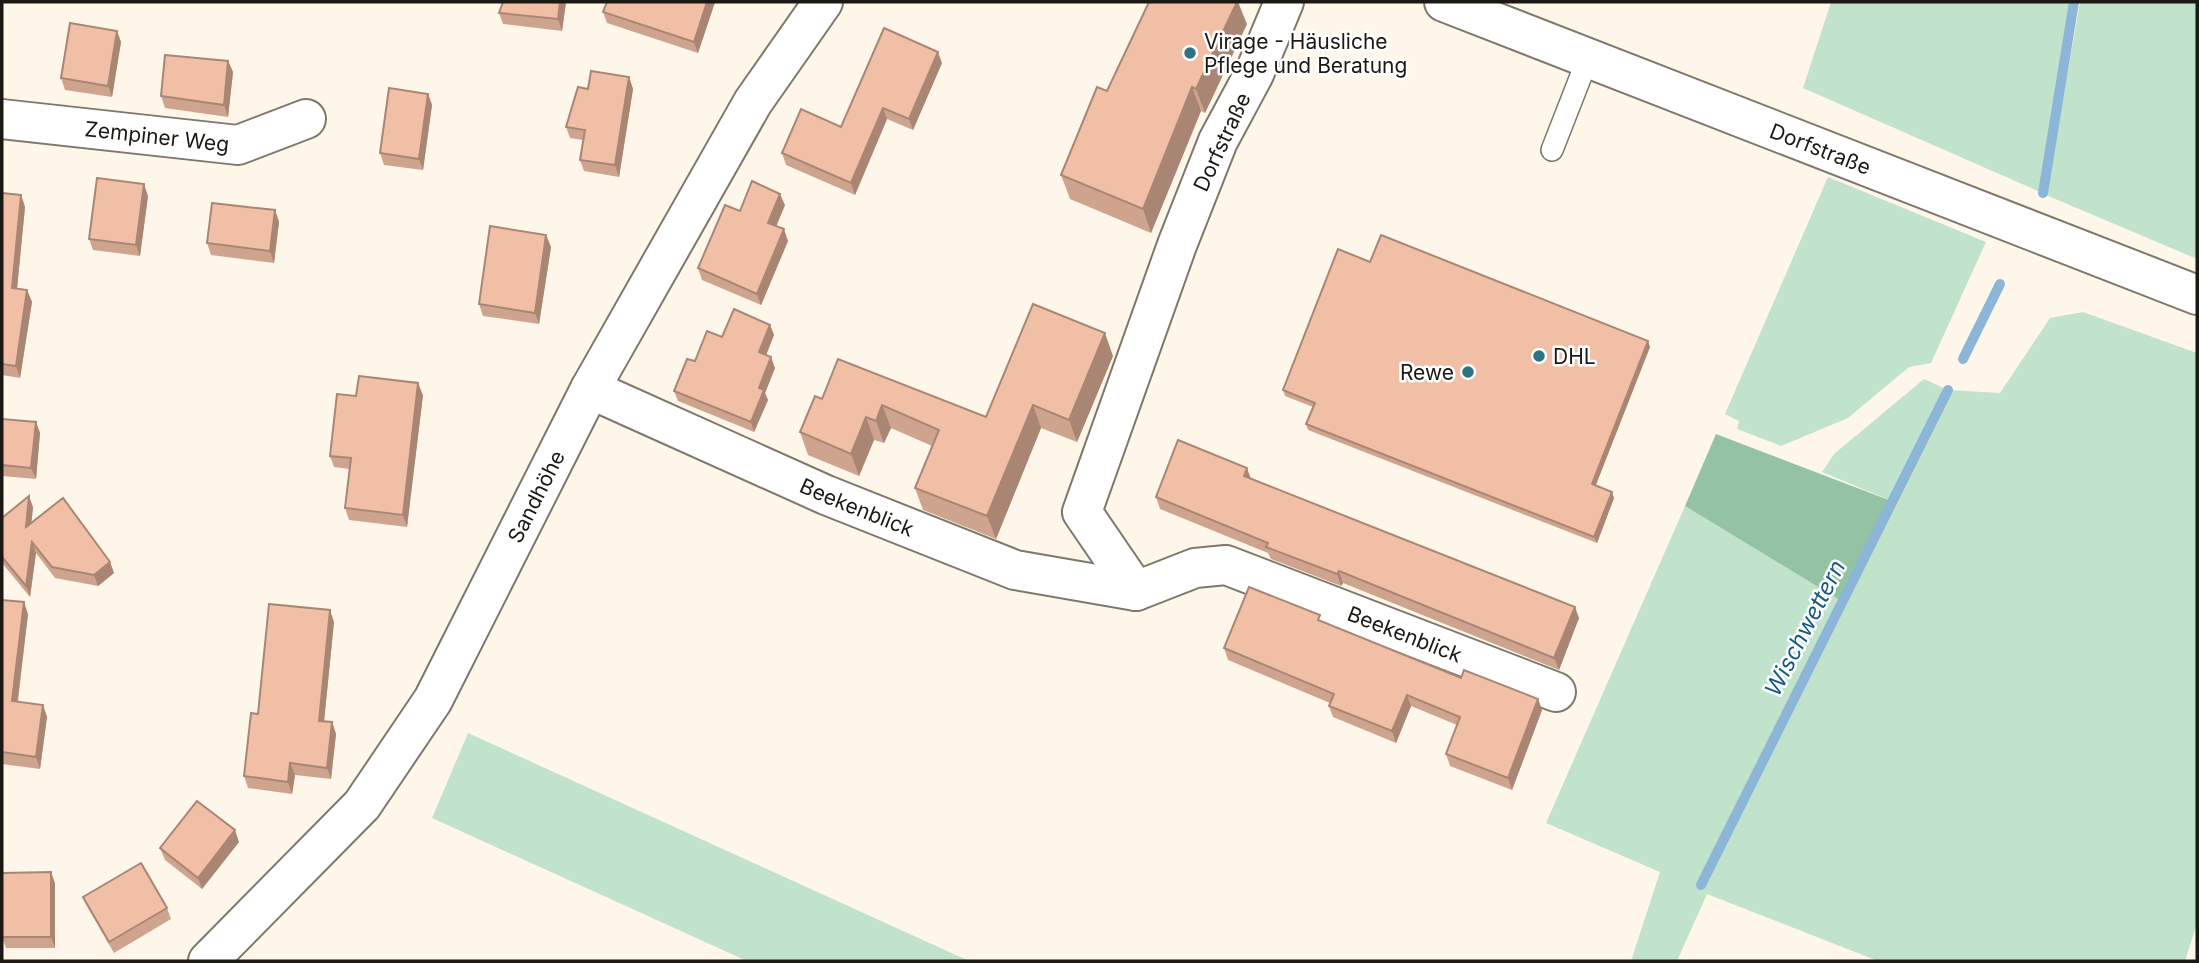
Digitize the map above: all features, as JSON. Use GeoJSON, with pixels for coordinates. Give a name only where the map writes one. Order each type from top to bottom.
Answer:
{"type":"FeatureCollection","features":[{"type":"Feature","properties":{"kind":"street","name":"Sandhöhe"},"geometry":{"type":"LineString","coordinates":[[208,961],[362,805],[426,711],[590,389],[753,102],[823,2]]}},
{"type":"Feature","properties":{"kind":"street","name":"Dorfstraße"},"geometry":{"type":"LineString","coordinates":[[1136,592],[1082,512],[1177,245],[1218,141],[1254,74],[1284,2]]}},
{"type":"Feature","properties":{"kind":"street","name":"Dorfstraße"},"geometry":{"type":"LineString","coordinates":[[1444,2],[2197,295]]}},
{"type":"Feature","properties":{"kind":"street","name":"Zempiner Weg"},"geometry":{"type":"LineString","coordinates":[[2,119],[238,145],[306,119]]}},
{"type":"Feature","properties":{"kind":"street","name":"Beekenblick"},"geometry":{"type":"LineString","coordinates":[[590,389],[826,495],[1015,570],[1136,592],[1195,568],[1226,565],[1556,692]]}},
{"type":"Feature","properties":{"kind":"lane"},"geometry":{"type":"LineString","coordinates":[[1552,150],[1588,58]]}},
{"type":"Feature","properties":{"kind":"green space"},"geometry":{"type":"Polygon","coordinates":[[[1831,2],[2072,2],[2040,192],[1803,88],[1831,2]]]}},
{"type":"Feature","properties":{"kind":"green space"},"geometry":{"type":"Polygon","coordinates":[[[2080,2],[2197,2],[2197,259],[2046,195],[2080,2]]]}},
{"type":"Feature","properties":{"kind":"green space"},"geometry":{"type":"Polygon","coordinates":[[[1828,177],[1986,242],[1931,363],[1909,367],[1848,418],[1781,446],[1737,429],[1739,421],[1725,414],[1828,177]]]}},
{"type":"Feature","properties":{"kind":"green space"},"geometry":{"type":"Polygon","coordinates":[[[2083,312],[2197,353],[2197,923],[2185,961],[1878,961],[1707,894],[1677,961],[1631,961],[1660,872],[1546,823],[1685,506],[1845,603],[1894,502],[1822,472],[1834,454],[1924,379],[1948,390],[2000,393],[2050,318],[2083,312]]]}},
{"type":"Feature","properties":{"kind":"green space"},"geometry":{"type":"Polygon","coordinates":[[[1716,434],[1894,502],[1846,604],[1685,506],[1716,434]]]}},
{"type":"Feature","properties":{"kind":"green space"},"geometry":{"type":"Polygon","coordinates":[[[468,733],[969,961],[747,961],[432,818],[468,733]]]}},
{"type":"Feature","properties":{"kind":"building"},"geometry":{"type":"Polygon","coordinates":[[[503,2],[560,2],[558,19],[499,13],[503,2]]]}},
{"type":"Feature","properties":{"kind":"building"},"geometry":{"type":"Polygon","coordinates":[[[607,2],[707,2],[694,42],[603,12],[607,2]]]}},
{"type":"Feature","properties":{"kind":"building"},"geometry":{"type":"Polygon","coordinates":[[[1149,2],[1237,2],[1196,89],[1192,87],[1143,209],[1061,175],[1097,87],[1107,91],[1149,2]]]}},
{"type":"Feature","properties":{"kind":"building"},"geometry":{"type":"Polygon","coordinates":[[[70,23],[117,31],[108,86],[61,78],[70,23]]]}},
{"type":"Feature","properties":{"kind":"building"},"geometry":{"type":"Polygon","coordinates":[[[884,28],[938,52],[909,119],[883,108],[851,183],[782,153],[801,109],[841,127],[884,28]]]}},
{"type":"Feature","properties":{"kind":"building"},"geometry":{"type":"Polygon","coordinates":[[[165,55],[228,61],[224,105],[161,96],[165,55]]]}},
{"type":"Feature","properties":{"kind":"building"},"geometry":{"type":"Polygon","coordinates":[[[591,71],[629,77],[615,165],[580,160],[585,130],[566,127],[578,87],[588,89],[591,71]]]}},
{"type":"Feature","properties":{"kind":"building"},"geometry":{"type":"Polygon","coordinates":[[[389,88],[428,94],[419,159],[380,153],[389,88]]]}},
{"type":"Feature","properties":{"kind":"building"},"geometry":{"type":"Polygon","coordinates":[[[97,178],[144,184],[136,245],[89,239],[97,178]]]}},
{"type":"Feature","properties":{"kind":"building"},"geometry":{"type":"Polygon","coordinates":[[[752,181],[780,194],[768,223],[784,229],[757,294],[698,268],[725,205],[740,211],[752,181]]]}},
{"type":"Feature","properties":{"kind":"building"},"geometry":{"type":"Polygon","coordinates":[[[2,193],[21,195],[12,288],[27,290],[16,366],[2,364],[2,193]]]}},
{"type":"Feature","properties":{"kind":"building"},"geometry":{"type":"Polygon","coordinates":[[[212,203],[275,210],[270,251],[207,243],[212,203]]]}},
{"type":"Feature","properties":{"kind":"building"},"geometry":{"type":"Polygon","coordinates":[[[490,226],[546,235],[535,313],[479,304],[490,226]]]}},
{"type":"Feature","properties":{"kind":"building","name":"Rewe"},"geometry":{"type":"Polygon","coordinates":[[[1381,235],[1648,341],[1592,484],[1612,492],[1594,537],[1306,424],[1315,403],[1283,390],[1338,249],[1370,262],[1381,235]]]}},
{"type":"Feature","properties":{"kind":"building"},"geometry":{"type":"Polygon","coordinates":[[[1033,304],[1105,333],[1069,420],[1033,405],[987,516],[915,488],[939,430],[882,405],[876,421],[866,417],[851,454],[800,432],[815,396],[822,399],[838,359],[986,417],[1033,304]]]}},
{"type":"Feature","properties":{"kind":"building"},"geometry":{"type":"Polygon","coordinates":[[[734,309],[770,325],[759,352],[771,357],[759,388],[764,390],[751,422],[674,391],[687,359],[695,361],[707,331],[722,337],[734,309]]]}},
{"type":"Feature","properties":{"kind":"building"},"geometry":{"type":"Polygon","coordinates":[[[359,376],[418,383],[403,515],[345,508],[351,458],[330,456],[337,394],[356,396],[359,376]]]}},
{"type":"Feature","properties":{"kind":"building"},"geometry":{"type":"Polygon","coordinates":[[[2,419],[36,422],[31,468],[2,465],[2,419]]]}},
{"type":"Feature","properties":{"kind":"building"},"geometry":{"type":"Polygon","coordinates":[[[1178,440],[1247,468],[1244,476],[1575,607],[1554,658],[1339,571],[1337,574],[1266,547],[1268,543],[1156,497],[1178,440]]]}},
{"type":"Feature","properties":{"kind":"building"},"geometry":{"type":"Polygon","coordinates":[[[29,496],[26,527],[63,498],[110,562],[94,575],[52,567],[32,542],[26,586],[2,557],[2,518],[29,496]]]}},
{"type":"Feature","properties":{"kind":"building"},"geometry":{"type":"Polygon","coordinates":[[[1249,587],[1320,615],[1318,620],[1461,678],[1464,670],[1538,699],[1508,778],[1446,754],[1460,717],[1407,695],[1392,731],[1329,706],[1334,694],[1224,648],[1249,587]]]}},
{"type":"Feature","properties":{"kind":"building"},"geometry":{"type":"Polygon","coordinates":[[[2,600],[24,602],[12,701],[43,705],[36,757],[2,752],[2,600]]]}},
{"type":"Feature","properties":{"kind":"building"},"geometry":{"type":"Polygon","coordinates":[[[269,604],[330,610],[319,721],[332,722],[327,768],[290,763],[288,782],[244,776],[251,713],[258,714],[269,604]]]}},
{"type":"Feature","properties":{"kind":"building"},"geometry":{"type":"Polygon","coordinates":[[[197,801],[235,830],[198,878],[160,848],[197,801]]]}},
{"type":"Feature","properties":{"kind":"building"},"geometry":{"type":"Polygon","coordinates":[[[141,863],[167,908],[109,942],[83,897],[141,863]]]}},
{"type":"Feature","properties":{"kind":"building"},"geometry":{"type":"Polygon","coordinates":[[[51,872],[51,937],[2,937],[2,873],[51,872]]]}},
{"type":"Feature","properties":{"kind":"waterway","name":"Wischwettern"},"geometry":{"type":"LineString","coordinates":[[2043,193],[2074,2]]}},
{"type":"Feature","properties":{"kind":"waterway","name":"Wischwettern"},"geometry":{"type":"LineString","coordinates":[[1963,359],[2000,284]]}},
{"type":"Feature","properties":{"kind":"waterway","name":"Wischwettern"},"geometry":{"type":"LineString","coordinates":[[1701,885],[1948,390]]}},
{"type":"Feature","properties":{"kind":"place","name":"Virage - Häusliche Pflege und Beratung"},"geometry":{"type":"Point","coordinates":[1190,53]}},
{"type":"Feature","properties":{"kind":"place","name":"DHL"},"geometry":{"type":"Point","coordinates":[1539,356]}},
{"type":"Feature","properties":{"kind":"place","name":"Rewe"},"geometry":{"type":"Point","coordinates":[1468,372]}}]}
